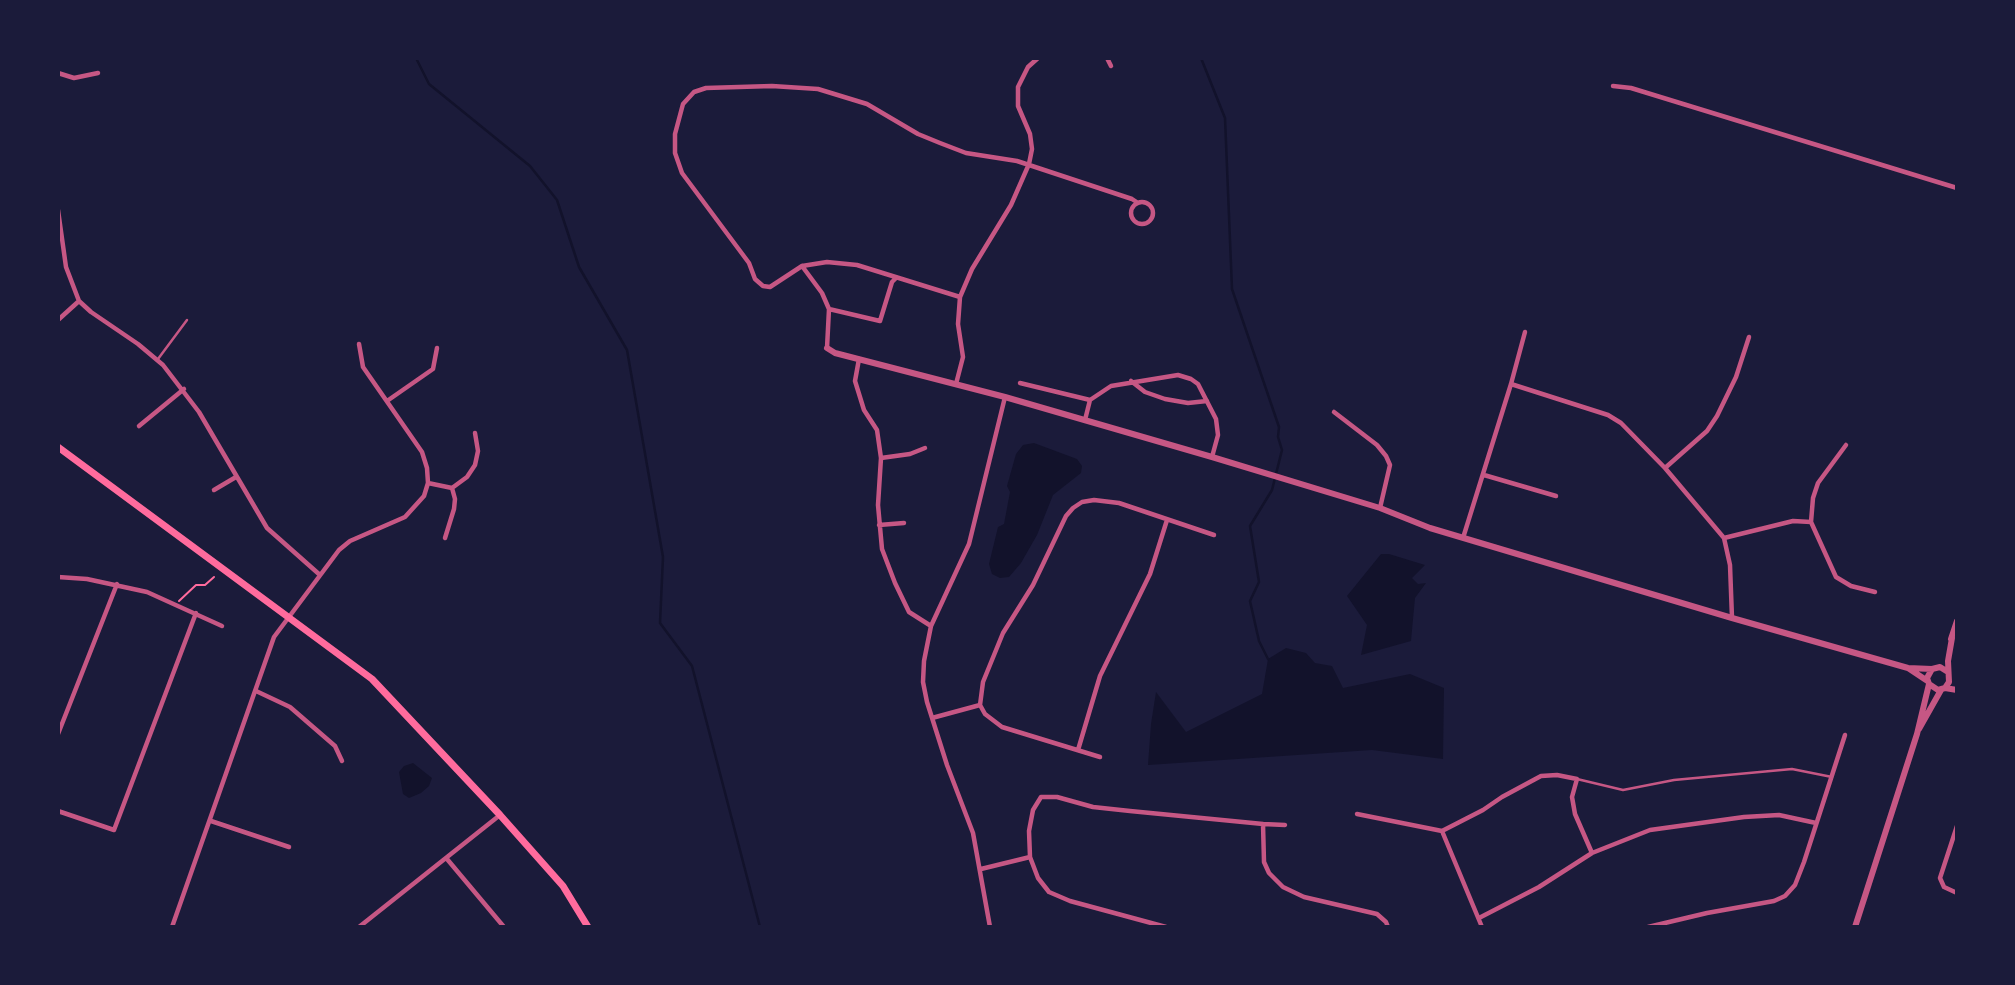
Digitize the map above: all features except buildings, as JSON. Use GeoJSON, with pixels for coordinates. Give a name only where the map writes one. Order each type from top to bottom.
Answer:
{"type":"FeatureCollection","features":[{"type":"Feature","properties":{"kind":"main road"},"geometry":{"type":"LineString","coordinates":[[58,447],[372,679],[563,886],[588,927]]}},
{"type":"Feature","properties":{"kind":"street"},"geometry":{"type":"LineString","coordinates":[[956,384],[963,357],[958,311],[960,297],[972,269],[1011,205],[1029,164],[1031,142],[1018,106],[1018,87],[1028,67],[1038,58]]}},
{"type":"Feature","properties":{"kind":"street"},"geometry":{"type":"LineString","coordinates":[[1107,58],[1111,66]]}},
{"type":"Feature","properties":{"kind":"street"},"geometry":{"type":"LineString","coordinates":[[58,73],[74,78],[98,73]]}},
{"type":"Feature","properties":{"kind":"street"},"geometry":{"type":"LineString","coordinates":[[960,297],[857,265],[827,262],[802,266],[771,288],[763,286],[755,279],[749,263],[682,173],[675,153],[675,134],[683,104],[694,92],[706,88],[772,86],[818,89],[867,104],[918,134],[966,153],[1029,164],[1138,203],[1146,202],[1152,207],[1153,218],[1148,223],[1141,225],[1132,218],[1131,211],[1138,203]]}},
{"type":"Feature","properties":{"kind":"street"},"geometry":{"type":"LineString","coordinates":[[1613,86],[1631,88],[1957,188]]}},
{"type":"Feature","properties":{"kind":"street"},"geometry":{"type":"LineString","coordinates":[[58,209],[66,267],[79,301],[157,360],[184,390],[267,528],[320,575]]}},
{"type":"Feature","properties":{"kind":"street"},"geometry":{"type":"LineString","coordinates":[[802,266],[822,293],[829,309],[827,348],[835,353],[1005,397],[1212,457],[1380,508],[1463,538],[1732,618],[1908,668],[1943,668],[1957,680]]}},
{"type":"Feature","properties":{"kind":"street"},"geometry":{"type":"LineString","coordinates":[[829,309],[880,321],[892,282],[897,278]]}},
{"type":"Feature","properties":{"kind":"street"},"geometry":{"type":"LineString","coordinates":[[58,320],[79,301]]}},
{"type":"Feature","properties":{"kind":"street"},"geometry":{"type":"LineString","coordinates":[[1463,538],[1525,332]]}},
{"type":"Feature","properties":{"kind":"street"},"geometry":{"type":"LineString","coordinates":[[1665,468],[1707,431],[1717,416],[1737,377],[1749,337]]}},
{"type":"Feature","properties":{"kind":"street"},"geometry":{"type":"LineString","coordinates":[[172,927],[274,637],[339,550],[349,541],[405,517],[424,496],[428,483],[422,452],[363,367],[359,344]]}},
{"type":"Feature","properties":{"kind":"street"},"geometry":{"type":"LineString","coordinates":[[387,401],[433,369],[437,348]]}},
{"type":"Feature","properties":{"kind":"street"},"geometry":{"type":"LineString","coordinates":[[859,359],[855,381],[864,410],[877,430],[881,458],[878,505],[882,549],[909,612],[932,626]]}},
{"type":"Feature","properties":{"kind":"street"},"geometry":{"type":"LineString","coordinates":[[1084,420],[1090,400],[1111,386],[1178,375],[1198,384],[1216,419],[1218,435],[1212,457]]}},
{"type":"Feature","properties":{"kind":"street"},"geometry":{"type":"LineString","coordinates":[[1131,381],[1145,392],[1165,399],[1188,403],[1207,401]]}},
{"type":"Feature","properties":{"kind":"street"},"geometry":{"type":"LineString","coordinates":[[1020,383],[1090,400]]}},
{"type":"Feature","properties":{"kind":"street"},"geometry":{"type":"LineString","coordinates":[[1511,384],[1608,415],[1621,423],[1665,468],[1724,538],[1730,565],[1732,618]]}},
{"type":"Feature","properties":{"kind":"street"},"geometry":{"type":"LineString","coordinates":[[139,426],[184,390]]}},
{"type":"Feature","properties":{"kind":"street"},"geometry":{"type":"LineString","coordinates":[[990,927],[973,833],[947,765],[923,682],[924,661],[932,626],[969,544],[1005,397]]}},
{"type":"Feature","properties":{"kind":"street"},"geometry":{"type":"LineString","coordinates":[[1334,412],[1377,445],[1386,456],[1390,466],[1380,508]]}},
{"type":"Feature","properties":{"kind":"street"},"geometry":{"type":"LineString","coordinates":[[428,483],[452,488],[467,477],[475,465],[478,451],[475,433]]}},
{"type":"Feature","properties":{"kind":"street"},"geometry":{"type":"LineString","coordinates":[[1846,445],[1818,483],[1813,498],[1811,522],[1836,577],[1851,586],[1875,592]]}},
{"type":"Feature","properties":{"kind":"street"},"geometry":{"type":"LineString","coordinates":[[881,458],[910,454],[925,448]]}},
{"type":"Feature","properties":{"kind":"street"},"geometry":{"type":"LineString","coordinates":[[1484,475],[1556,496]]}},
{"type":"Feature","properties":{"kind":"street"},"geometry":{"type":"LineString","coordinates":[[214,489],[236,477]]}},
{"type":"Feature","properties":{"kind":"street"},"geometry":{"type":"LineString","coordinates":[[446,538],[454,509],[452,488]]}},
{"type":"Feature","properties":{"kind":"street"},"geometry":{"type":"LineString","coordinates":[[1100,757],[1002,727],[985,714],[980,705],[983,682],[1003,633],[1034,584],[1066,516],[1082,502],[1094,500],[1119,503],[1214,535]]}},
{"type":"Feature","properties":{"kind":"street"},"geometry":{"type":"LineString","coordinates":[[1078,750],[1100,676],[1150,575],[1167,520]]}},
{"type":"Feature","properties":{"kind":"street"},"geometry":{"type":"LineString","coordinates":[[1724,538],[1793,521],[1811,522]]}},
{"type":"Feature","properties":{"kind":"street"},"geometry":{"type":"LineString","coordinates":[[879,525],[904,523]]}},
{"type":"Feature","properties":{"kind":"street"},"geometry":{"type":"LineString","coordinates":[[58,578],[117,584],[176,604],[222,626]]}},
{"type":"Feature","properties":{"kind":"street"},"geometry":{"type":"LineString","coordinates":[[58,734],[117,584]]}},
{"type":"Feature","properties":{"kind":"street"},"geometry":{"type":"LineString","coordinates":[[58,811],[114,830],[196,613]]}},
{"type":"Feature","properties":{"kind":"street"},"geometry":{"type":"LineString","coordinates":[[1855,927],[1917,733],[1928,683],[1927,674],[1944,657],[1957,621]]}},
{"type":"Feature","properties":{"kind":"street"},"geometry":{"type":"LineString","coordinates":[[1917,733],[1937,693],[1949,682],[1952,638]]}},
{"type":"Feature","properties":{"kind":"street"},"geometry":{"type":"LineString","coordinates":[[1908,668],[1934,689],[1957,690]]}},
{"type":"Feature","properties":{"kind":"street"},"geometry":{"type":"LineString","coordinates":[[256,691],[290,707],[335,746],[342,761]]}},
{"type":"Feature","properties":{"kind":"street"},"geometry":{"type":"LineString","coordinates":[[932,718],[980,705]]}},
{"type":"Feature","properties":{"kind":"street"},"geometry":{"type":"LineString","coordinates":[[1648,927],[1774,901],[1785,896],[1795,885],[1846,735]]}},
{"type":"Feature","properties":{"kind":"street"},"geometry":{"type":"LineString","coordinates":[[1357,814],[1442,831],[1542,776],[1557,775],[1577,779],[1572,797],[1575,814],[1592,853]]}},
{"type":"Feature","properties":{"kind":"street"},"geometry":{"type":"LineString","coordinates":[[1166,927],[1070,901],[1049,892],[1038,878],[1030,857],[1029,831],[1033,810],[1041,797],[1057,797],[1093,807],[1285,825]]}},
{"type":"Feature","properties":{"kind":"street"},"geometry":{"type":"LineString","coordinates":[[359,927],[500,815]]}},
{"type":"Feature","properties":{"kind":"street"},"geometry":{"type":"LineString","coordinates":[[1479,918],[1539,887],[1592,853],[1650,830],[1779,815],[1816,823]]}},
{"type":"Feature","properties":{"kind":"street"},"geometry":{"type":"LineString","coordinates":[[211,821],[289,847]]}},
{"type":"Feature","properties":{"kind":"street"},"geometry":{"type":"LineString","coordinates":[[1262,824],[1264,862],[1269,873],[1283,887],[1304,897],[1377,914],[1388,927]]}},
{"type":"Feature","properties":{"kind":"street"},"geometry":{"type":"LineString","coordinates":[[1957,825],[1940,878],[1944,887],[1957,892]]}},
{"type":"Feature","properties":{"kind":"street"},"geometry":{"type":"LineString","coordinates":[[1442,831],[1482,927]]}},
{"type":"Feature","properties":{"kind":"street"},"geometry":{"type":"LineString","coordinates":[[981,869],[1030,857]]}},
{"type":"Feature","properties":{"kind":"street"},"geometry":{"type":"LineString","coordinates":[[447,859],[504,927]]}},
{"type":"Feature","properties":{"kind":"lane"},"geometry":{"type":"LineString","coordinates":[[157,360],[187,320]]}},
{"type":"Feature","properties":{"kind":"lane"},"geometry":{"type":"LineString","coordinates":[[1577,779],[1623,790],[1700,777],[1792,769],[1832,777]]}},
{"type":"Feature","properties":{"kind":"path"},"geometry":{"type":"LineString","coordinates":[[176,604],[196,585],[205,585],[214,577]]}},
{"type":"Feature","properties":{"kind":"shaded area"},"geometry":{"type":"Polygon","coordinates":[[[1034,443],[1077,459],[1082,466],[1081,473],[1053,495],[1037,535],[1021,563],[1009,577],[1000,578],[992,574],[989,564],[998,527],[1004,524],[1010,492],[1007,486],[1016,454],[1023,445],[1034,443]]]}},
{"type":"Feature","properties":{"kind":"shaded area"},"geometry":{"type":"Polygon","coordinates":[[[1381,554],[1425,565],[1412,578],[1418,584],[1426,583],[1415,598],[1411,641],[1361,655],[1367,625],[1347,596],[1381,554]]]}},
{"type":"Feature","properties":{"kind":"shaded area"},"geometry":{"type":"Polygon","coordinates":[[[1286,648],[1306,653],[1315,663],[1332,666],[1343,688],[1410,674],[1444,688],[1443,759],[1372,750],[1148,765],[1156,692],[1186,732],[1262,694],[1268,659],[1286,648]]]}},
{"type":"Feature","properties":{"kind":"shaded area"},"geometry":{"type":"Polygon","coordinates":[[[413,763],[432,778],[429,786],[421,793],[409,798],[403,794],[399,772],[404,766],[413,763]]]}},
{"type":"Feature","properties":{"kind":"waterway"},"geometry":{"type":"LineString","coordinates":[[416,58],[429,84],[530,166],[557,200],[579,267],[627,350],[663,557],[660,623],[692,666],[760,927]]}},
{"type":"Feature","properties":{"kind":"waterway"},"geometry":{"type":"LineString","coordinates":[[1201,58],[1225,118],[1232,289],[1279,427],[1278,437],[1282,450],[1272,490],[1250,526],[1259,582],[1250,601],[1259,641],[1268,659]]}}]}
